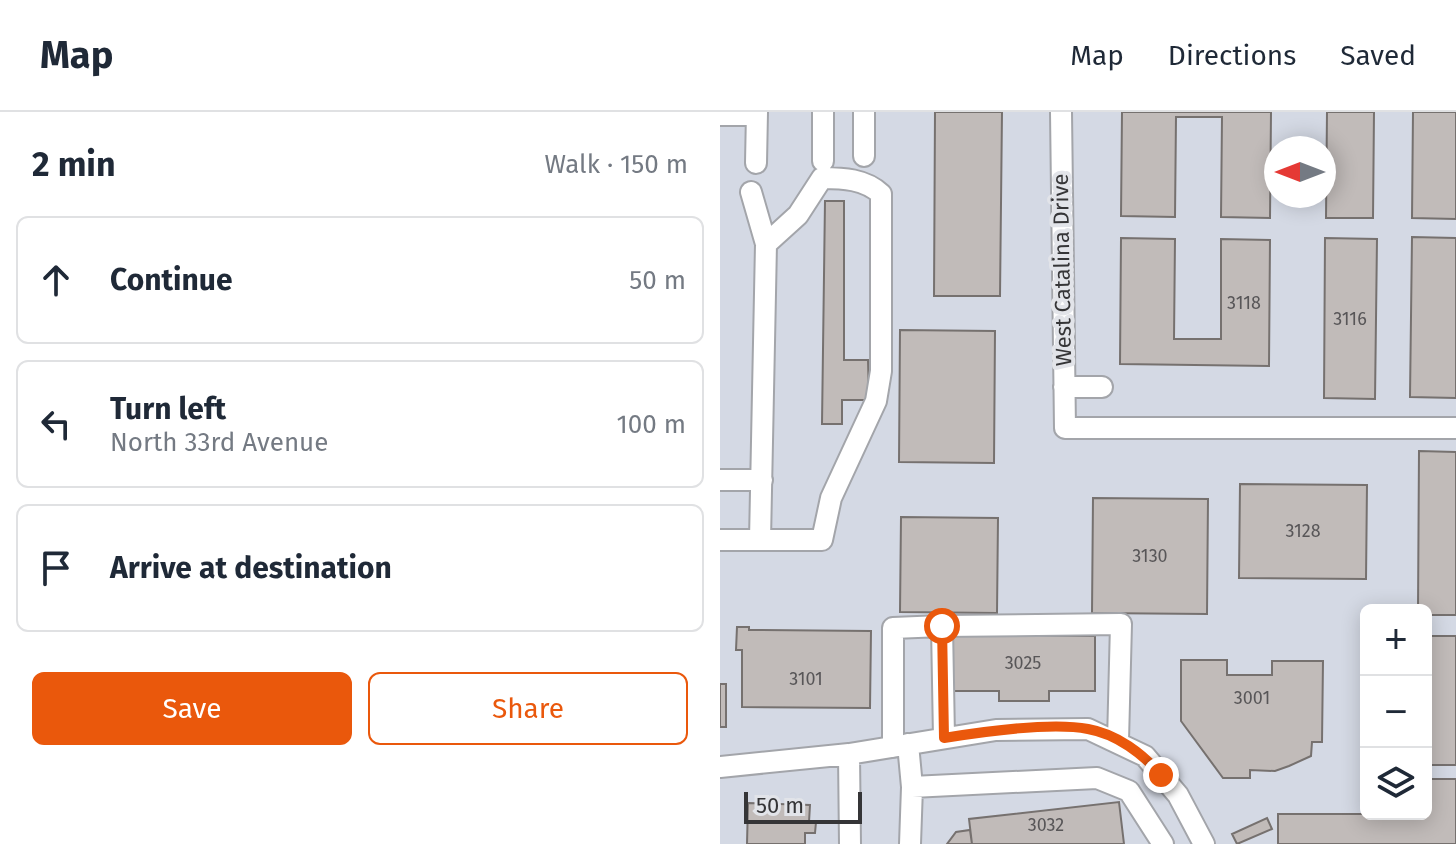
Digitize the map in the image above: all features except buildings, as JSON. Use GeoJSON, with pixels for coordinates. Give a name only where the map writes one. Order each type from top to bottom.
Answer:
{"type":"FeatureCollection","features":[{"type":"Feature","properties":{"kind":"street"},"geometry":{"type":"LineString","coordinates":[[823,112],[823,161]]}},
{"type":"Feature","properties":{"kind":"street"},"geometry":{"type":"LineString","coordinates":[[864,112],[864,156]]}},
{"type":"Feature","properties":{"kind":"street","name":"West Catalina Drive"},"geometry":{"type":"LineString","coordinates":[[1061,112],[1065,428],[1456,428]]}},
{"type":"Feature","properties":{"kind":"street"},"geometry":{"type":"LineString","coordinates":[[720,115],[757,113],[756,163]]}},
{"type":"Feature","properties":{"kind":"street"},"geometry":{"type":"LineString","coordinates":[[720,540],[822,540],[831,498],[876,401],[881,371],[881,194],[873,187],[846,178],[822,178],[798,215],[766,244]]}},
{"type":"Feature","properties":{"kind":"street"},"geometry":{"type":"LineString","coordinates":[[751,192],[766,244],[760,540]]}},
{"type":"Feature","properties":{"kind":"street"},"geometry":{"type":"LineString","coordinates":[[1064,387],[1102,387]]}},
{"type":"Feature","properties":{"kind":"street"},"geometry":{"type":"LineString","coordinates":[[720,480],[762,480]]}},
{"type":"Feature","properties":{"kind":"street"},"geometry":{"type":"LineString","coordinates":[[910,844],[912,787],[901,746],[893,628],[1121,624],[1118,741]]}},
{"type":"Feature","properties":{"kind":"street"},"geometry":{"type":"LineString","coordinates":[[942,626],[944,738]]}},
{"type":"Feature","properties":{"kind":"street"},"geometry":{"type":"LineString","coordinates":[[720,767],[849,754],[996,730],[1088,729],[1145,756],[1178,795],[1196,841]]}},
{"type":"Feature","properties":{"kind":"street"},"geometry":{"type":"LineString","coordinates":[[849,754],[850,844]]}},
{"type":"Feature","properties":{"kind":"street"},"geometry":{"type":"LineString","coordinates":[[912,787],[1097,778],[1129,791],[1163,844]]}},
{"type":"Feature","properties":{"kind":"shaded area"},"geometry":{"type":"Polygon","coordinates":[[[720,112],[1456,112],[1456,844],[720,844],[720,112]]]}},
{"type":"Feature","properties":{"kind":"route"},"geometry":{"type":"LineString","coordinates":[[942,626],[944,738],[996,730],[1088,729],[1145,756],[1161,775]]}}]}
